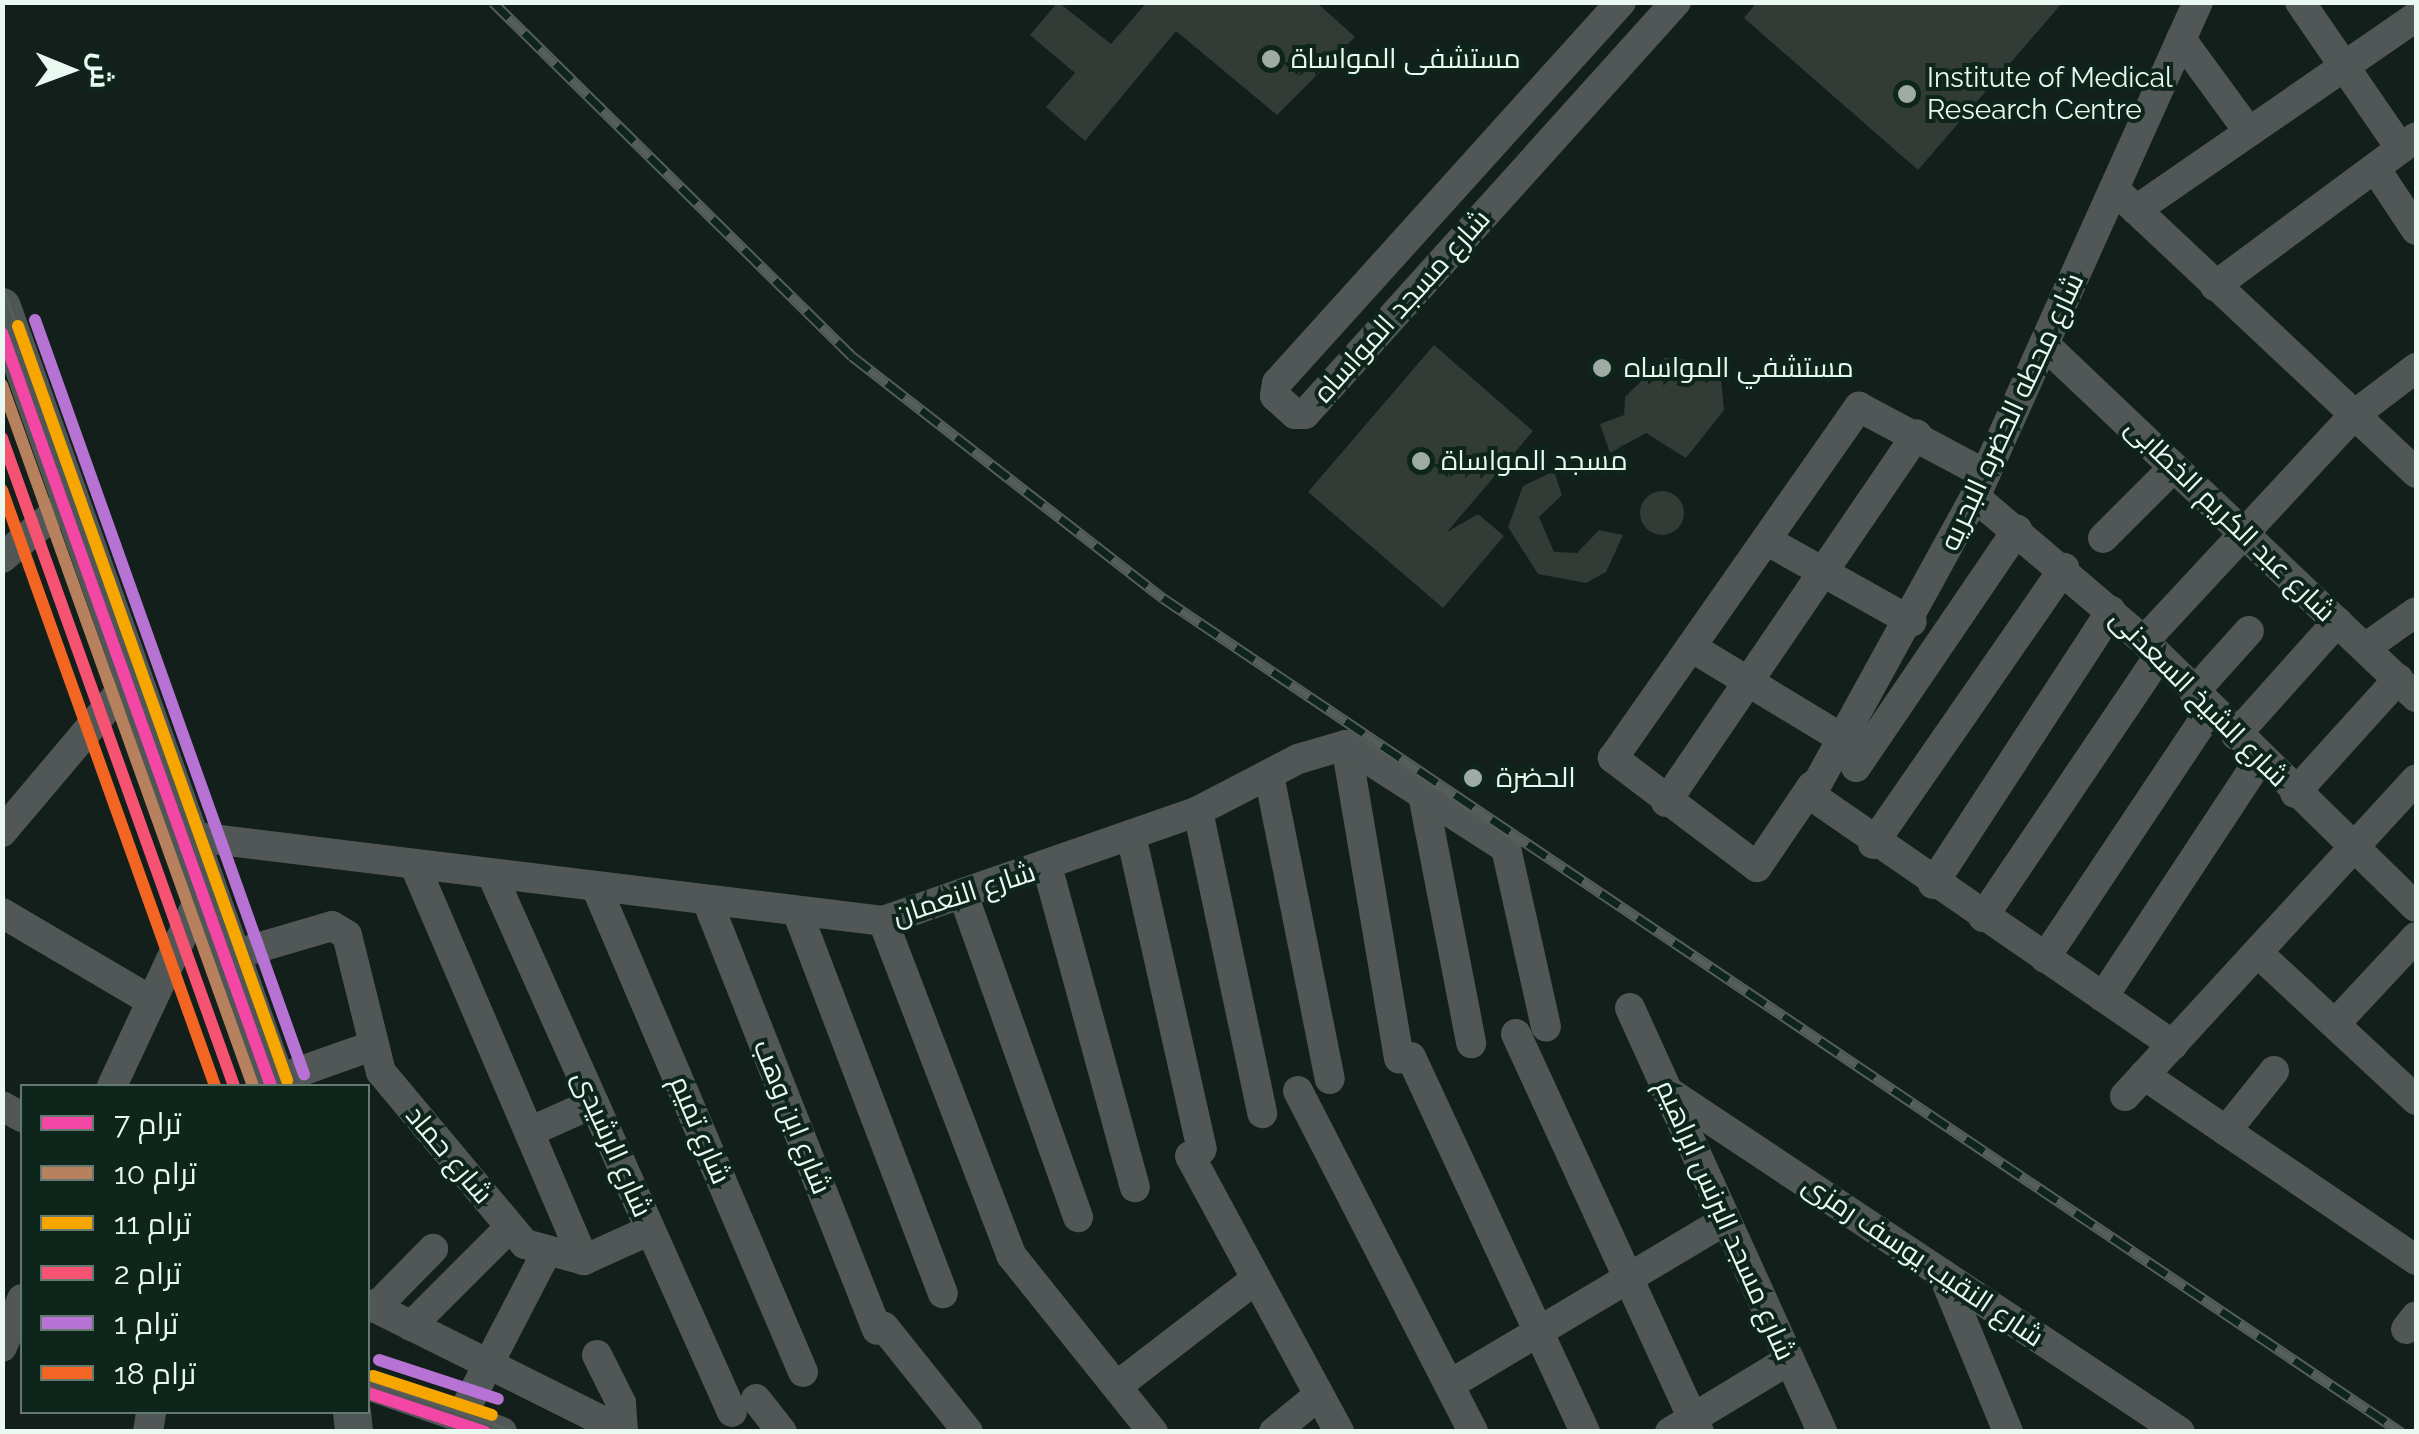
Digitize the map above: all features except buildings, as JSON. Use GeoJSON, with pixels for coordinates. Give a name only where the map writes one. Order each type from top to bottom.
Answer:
{"type":"FeatureCollection","features":[{"type":"Feature","properties":{"kind":"main road"},"geometry":{"type":"LineString","coordinates":[[3,310],[277,1083]]}},
{"type":"Feature","properties":{"kind":"street","name":"شارع مسجد المواساه"},"geometry":{"type":"LineString","coordinates":[[1612,6],[1288,371],[1275,396],[1305,414],[1676,2]]}},
{"type":"Feature","properties":{"kind":"street","name":"شارع محطه الحضره البحريه"},"geometry":{"type":"LineString","coordinates":[[1666,802],[1757,867],[1816,797],[1841,738],[1912,622],[1980,486],[2044,344],[2125,200],[2181,39],[2198,2]]}},
{"type":"Feature","properties":{"kind":"street"},"geometry":{"type":"LineString","coordinates":[[2216,286],[2409,143],[2344,67],[2300,2]]}},
{"type":"Feature","properties":{"kind":"street"},"geometry":{"type":"LineString","coordinates":[[1612,6],[1642,40]]}},
{"type":"Feature","properties":{"kind":"street"},"geometry":{"type":"LineString","coordinates":[[2416,17],[2249,132],[2125,200],[2416,474]]}},
{"type":"Feature","properties":{"kind":"street"},"geometry":{"type":"LineString","coordinates":[[2181,39],[2249,132]]}},
{"type":"Feature","properties":{"kind":"street"},"geometry":{"type":"LineString","coordinates":[[2375,168],[2416,230]]}},
{"type":"Feature","properties":{"kind":"street","name":"شارع عبد الكريم الخطابى"},"geometry":{"type":"LineString","coordinates":[[2044,344],[2407,688]]}},
{"type":"Feature","properties":{"kind":"street"},"geometry":{"type":"LineString","coordinates":[[1983,917],[2151,649],[2240,530],[2354,415],[2416,368]]}},
{"type":"Feature","properties":{"kind":"street","name":"شارع الشيخ السعدنى"},"geometry":{"type":"LineString","coordinates":[[1766,540],[1856,410],[1870,406],[1918,434],[1980,486],[2016,530],[2111,611],[2416,907]]}},
{"type":"Feature","properties":{"kind":"street"},"geometry":{"type":"LineString","coordinates":[[1912,622],[1823,572],[1766,540],[1613,758],[1666,802],[1748,681],[1823,572],[1918,434]]}},
{"type":"Feature","properties":{"kind":"street"},"geometry":{"type":"LineString","coordinates":[[2103,538],[2174,467]]}},
{"type":"Feature","properties":{"kind":"street"},"geometry":{"type":"LineString","coordinates":[[2,558],[70,500]]}},
{"type":"Feature","properties":{"kind":"street"},"geometry":{"type":"LineString","coordinates":[[1856,767],[2016,530]]}},
{"type":"Feature","properties":{"kind":"street"},"geometry":{"type":"LineString","coordinates":[[1873,844],[2064,568]]}},
{"type":"Feature","properties":{"kind":"street"},"geometry":{"type":"LineString","coordinates":[[1933,884],[2111,611]]}},
{"type":"Feature","properties":{"kind":"street"},"geometry":{"type":"LineString","coordinates":[[2365,648],[2416,612]]}},
{"type":"Feature","properties":{"kind":"street"},"geometry":{"type":"LineString","coordinates":[[2236,735],[2337,622]]}},
{"type":"Feature","properties":{"kind":"street"},"geometry":{"type":"LineString","coordinates":[[2045,958],[2202,701],[2249,632]]}},
{"type":"Feature","properties":{"kind":"street"},"geometry":{"type":"LineString","coordinates":[[1691,646],[1841,738]]}},
{"type":"Feature","properties":{"kind":"street"},"geometry":{"type":"LineString","coordinates":[[2,832],[132,678]]}},
{"type":"Feature","properties":{"kind":"street"},"geometry":{"type":"LineString","coordinates":[[2296,793],[2407,688]]}},
{"type":"Feature","properties":{"kind":"street"},"geometry":{"type":"LineString","coordinates":[[1346,745],[1422,790],[1508,851],[1531,1030],[1626,1282],[1688,1427],[1788,1360]]}},
{"type":"Feature","properties":{"kind":"street"},"geometry":{"type":"LineString","coordinates":[[1346,745],[1405,1058],[1584,1432]]}},
{"type":"Feature","properties":{"kind":"street","name":"شارع النعمان"},"geometry":{"type":"LineString","coordinates":[[187,836],[798,914],[883,921],[964,897],[1198,811],[1269,775],[1346,745]]}},
{"type":"Feature","properties":{"kind":"street"},"geometry":{"type":"LineString","coordinates":[[2104,996],[2260,759]]}},
{"type":"Feature","properties":{"kind":"street"},"geometry":{"type":"LineString","coordinates":[[1269,775],[1330,1079]]}},
{"type":"Feature","properties":{"kind":"street"},"geometry":{"type":"LineString","coordinates":[[2416,780],[2135,1086],[2226,1131],[2416,1260]]}},
{"type":"Feature","properties":{"kind":"street"},"geometry":{"type":"LineString","coordinates":[[1422,790],[1471,1044]]}},
{"type":"Feature","properties":{"kind":"street"},"geometry":{"type":"LineString","coordinates":[[1816,797],[1873,844],[2173,1045]]}},
{"type":"Feature","properties":{"kind":"street"},"geometry":{"type":"LineString","coordinates":[[1198,811],[1262,1113]]}},
{"type":"Feature","properties":{"kind":"street"},"geometry":{"type":"LineString","coordinates":[[1132,836],[1196,1153],[1256,1279],[1339,1432]]}},
{"type":"Feature","properties":{"kind":"street"},"geometry":{"type":"LineString","coordinates":[[415,866],[584,1260],[650,1230]]}},
{"type":"Feature","properties":{"kind":"street"},"geometry":{"type":"LineString","coordinates":[[1047,866],[1134,1187]]}},
{"type":"Feature","properties":{"kind":"street","name":"شارع الرشيدى"},"geometry":{"type":"LineString","coordinates":[[492,875],[650,1230],[744,1406],[782,1432]]}},
{"type":"Feature","properties":{"kind":"street"},"geometry":{"type":"LineString","coordinates":[[113,1084],[148,998],[206,887]]}},
{"type":"Feature","properties":{"kind":"street","name":"شارع تميم"},"geometry":{"type":"LineString","coordinates":[[597,889],[803,1372]]}},
{"type":"Feature","properties":{"kind":"street"},"geometry":{"type":"LineString","coordinates":[[964,897],[1078,1218]]}},
{"type":"Feature","properties":{"kind":"street","name":"شارع ابن وهب"},"geometry":{"type":"LineString","coordinates":[[708,903],[880,1329],[968,1432]]}},
{"type":"Feature","properties":{"kind":"street"},"geometry":{"type":"LineString","coordinates":[[2,913],[148,998]]}},
{"type":"Feature","properties":{"kind":"street"},"geometry":{"type":"LineString","coordinates":[[798,914],[943,1293]]}},
{"type":"Feature","properties":{"kind":"street"},"geometry":{"type":"LineString","coordinates":[[883,921],[1011,1254],[1153,1432]]}},
{"type":"Feature","properties":{"kind":"street","name":"شارع حماد"},"geometry":{"type":"LineString","coordinates":[[230,956],[332,926],[347,935],[372,1046],[397,1094],[510,1227],[546,1253],[584,1260]]}},
{"type":"Feature","properties":{"kind":"street"},"geometry":{"type":"LineString","coordinates":[[2335,1024],[2416,937]]}},
{"type":"Feature","properties":{"kind":"street"},"geometry":{"type":"LineString","coordinates":[[2258,953],[2335,1024],[2410,1080]]}},
{"type":"Feature","properties":{"kind":"street","name":"شارع مسجد البرنس ابراهيم"},"geometry":{"type":"LineString","coordinates":[[1630,1008],[1822,1432]]}},
{"type":"Feature","properties":{"kind":"street"},"geometry":{"type":"LineString","coordinates":[[277,1083],[372,1046]]}},
{"type":"Feature","properties":{"kind":"street"},"geometry":{"type":"LineString","coordinates":[[2226,1131],[2274,1071]]}},
{"type":"Feature","properties":{"kind":"street","name":"شارع النقيب يوسف رمزى"},"geometry":{"type":"LineString","coordinates":[[1666,1090],[2180,1432]]}},
{"type":"Feature","properties":{"kind":"street"},"geometry":{"type":"LineString","coordinates":[[1298,1091],[1473,1432]]}},
{"type":"Feature","properties":{"kind":"street"},"geometry":{"type":"LineString","coordinates":[[529,1132],[594,1103]]}},
{"type":"Feature","properties":{"kind":"street"},"geometry":{"type":"LineString","coordinates":[[1449,1384],[1724,1221]]}},
{"type":"Feature","properties":{"kind":"street"},"geometry":{"type":"LineString","coordinates":[[411,1326],[510,1227]]}},
{"type":"Feature","properties":{"kind":"street"},"geometry":{"type":"LineString","coordinates":[[433,1249],[372,1306],[623,1431]]}},
{"type":"Feature","properties":{"kind":"street"},"geometry":{"type":"LineString","coordinates":[[370,1387],[478,1424],[488,1364],[546,1253]]}},
{"type":"Feature","properties":{"kind":"street"},"geometry":{"type":"LineString","coordinates":[[1943,1274],[2008,1432]]}},
{"type":"Feature","properties":{"kind":"street"},"geometry":{"type":"LineString","coordinates":[[1117,1386],[1256,1279]]}},
{"type":"Feature","properties":{"kind":"street"},"geometry":{"type":"LineString","coordinates":[[9,1336],[20,1306]]}},
{"type":"Feature","properties":{"kind":"street"},"geometry":{"type":"LineString","coordinates":[[596,1355],[612,1378],[623,1431]]}},
{"type":"Feature","properties":{"kind":"street"},"geometry":{"type":"LineString","coordinates":[[1274,1432],[1319,1395]]}},
{"type":"Feature","properties":{"kind":"tram line"},"geometry":{"type":"LineString","coordinates":[[2,285],[284,1084]]}},
{"type":"Feature","properties":{"kind":"tram line","name":"1"},"geometry":{"type":"LineString","coordinates":[[35,320],[304,1074]]}},
{"type":"Feature","properties":{"kind":"tram line","name":"11"},"geometry":{"type":"LineString","coordinates":[[18,326],[287,1080]]}},
{"type":"Feature","properties":{"kind":"tram line","name":"7"},"geometry":{"type":"LineString","coordinates":[[2,333],[270,1084]]}},
{"type":"Feature","properties":{"kind":"tram line","name":"10"},"geometry":{"type":"LineString","coordinates":[[2,385],[252,1084]]}},
{"type":"Feature","properties":{"kind":"tram line","name":"2"},"geometry":{"type":"LineString","coordinates":[[2,438],[233,1084]]}},
{"type":"Feature","properties":{"kind":"tram line","name":"18"},"geometry":{"type":"LineString","coordinates":[[2,490],[214,1084]]}},
{"type":"Feature","properties":{"kind":"tram line","name":"1"},"geometry":{"type":"LineString","coordinates":[[379,1360],[498,1399]]}},
{"type":"Feature","properties":{"kind":"tram line","name":"11"},"geometry":{"type":"LineString","coordinates":[[373,1376],[492,1415]]}},
{"type":"Feature","properties":{"kind":"tram line"},"geometry":{"type":"LineString","coordinates":[[370,1381],[515,1432]]}},
{"type":"Feature","properties":{"kind":"tram line","name":"7"},"geometry":{"type":"LineString","coordinates":[[370,1394],[485,1432]]}},
{"type":"Feature","properties":{"kind":"railway"},"geometry":{"type":"LineString","coordinates":[[493,2],[852,356],[1163,598],[2401,1432]]}},
{"type":"Feature","properties":{"kind":"place","name":"مستشفى المواساة"},"geometry":{"type":"Point","coordinates":[1271,59]}},
{"type":"Feature","properties":{"kind":"place","name":"Institute of Medical Research Centre"},"geometry":{"type":"Point","coordinates":[1907,94]}},
{"type":"Feature","properties":{"kind":"place","name":"مستشفي المواساه"},"geometry":{"type":"Point","coordinates":[1602,368]}},
{"type":"Feature","properties":{"kind":"place","name":"مسجد المواساة"},"geometry":{"type":"Point","coordinates":[1421,461]}},
{"type":"Feature","properties":{"kind":"place","name":"الحضرة"},"geometry":{"type":"Point","coordinates":[1473,778]}}]}
